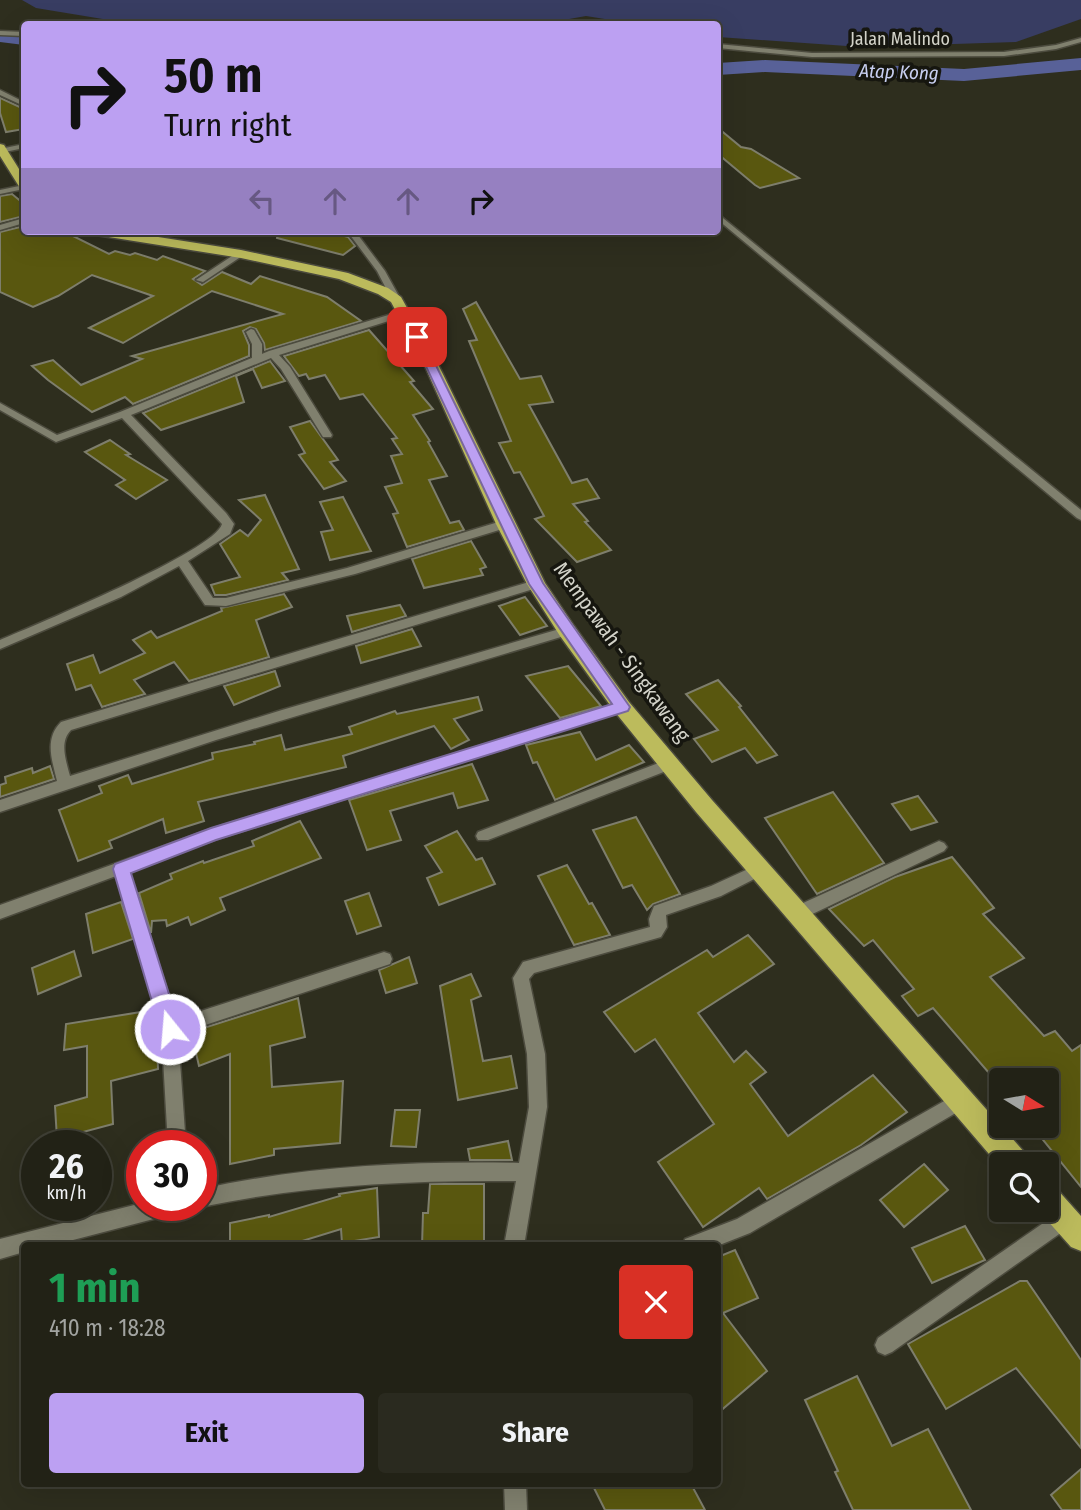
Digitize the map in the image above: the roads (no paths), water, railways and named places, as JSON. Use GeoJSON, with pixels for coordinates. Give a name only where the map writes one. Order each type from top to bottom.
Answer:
{"type":"FeatureCollection","features":[{"type":"Feature","properties":{"kind":"highway"},"geometry":{"type":"LineString","coordinates":[[1,149],[21,181]]}},
{"type":"Feature","properties":{"kind":"highway"},"geometry":{"type":"LineString","coordinates":[[121,235],[240,254],[343,276],[383,291],[400,307]]}},
{"type":"Feature","properties":{"kind":"highway","name":"Mempawah - Singkawang"},"geometry":{"type":"LineString","coordinates":[[400,307],[457,416],[505,524],[536,584],[567,631],[622,707],[669,764],[796,914],[1005,1152]]}},
{"type":"Feature","properties":{"kind":"street"},"geometry":{"type":"LineString","coordinates":[[0,33],[21,34]]}},
{"type":"Feature","properties":{"kind":"street","name":"Jalan Malindo"},"geometry":{"type":"LineString","coordinates":[[721,46],[812,55],[1004,54],[1056,47],[1081,40]]}},
{"type":"Feature","properties":{"kind":"street"},"geometry":{"type":"LineString","coordinates":[[0,92],[21,102]]}},
{"type":"Feature","properties":{"kind":"street"},"geometry":{"type":"LineString","coordinates":[[1,149],[21,146]]}},
{"type":"Feature","properties":{"kind":"street"},"geometry":{"type":"LineString","coordinates":[[0,192],[21,187]]}},
{"type":"Feature","properties":{"kind":"street"},"geometry":{"type":"LineString","coordinates":[[721,218],[1081,516]]}},
{"type":"Feature","properties":{"kind":"street"},"geometry":{"type":"LineString","coordinates":[[0,228],[21,221]]}},
{"type":"Feature","properties":{"kind":"street"},"geometry":{"type":"LineString","coordinates":[[0,406],[48,437],[56,439],[124,414],[204,377],[400,307],[382,271],[354,235]]}},
{"type":"Feature","properties":{"kind":"street"},"geometry":{"type":"LineString","coordinates":[[200,280],[240,254]]}},
{"type":"Feature","properties":{"kind":"street"},"geometry":{"type":"LineString","coordinates":[[251,332],[257,344],[257,358]]}},
{"type":"Feature","properties":{"kind":"street"},"geometry":{"type":"LineString","coordinates":[[272,353],[285,367],[327,435]]}},
{"type":"Feature","properties":{"kind":"street"},"geometry":{"type":"LineString","coordinates":[[0,645],[97,604],[182,561],[226,531],[228,524],[213,506],[174,469],[124,414]]}},
{"type":"Feature","properties":{"kind":"street"},"geometry":{"type":"LineString","coordinates":[[182,561],[209,603],[218,605],[270,594],[505,524]]}},
{"type":"Feature","properties":{"kind":"street"},"geometry":{"type":"LineString","coordinates":[[65,783],[57,742],[60,731],[66,726],[536,584]]}},
{"type":"Feature","properties":{"kind":"street"},"geometry":{"type":"LineString","coordinates":[[0,806],[65,783],[567,631]]}},
{"type":"Feature","properties":{"kind":"street"},"geometry":{"type":"LineString","coordinates":[[0,912],[211,835],[622,707]]}},
{"type":"Feature","properties":{"kind":"street"},"geometry":{"type":"LineString","coordinates":[[483,836],[669,764]]}},
{"type":"Feature","properties":{"kind":"street"},"geometry":{"type":"LineString","coordinates":[[796,914],[939,847]]}},
{"type":"Feature","properties":{"kind":"street"},"geometry":{"type":"LineString","coordinates":[[121,869],[170,1029],[176,1130]]}},
{"type":"Feature","properties":{"kind":"street"},"geometry":{"type":"LineString","coordinates":[[515,1242],[534,1139],[538,1085],[536,1054],[521,978],[524,971],[529,967],[655,932],[659,927],[657,919],[660,911],[716,891],[759,870]]}},
{"type":"Feature","properties":{"kind":"street"},"geometry":{"type":"LineString","coordinates":[[170,1029],[384,959]]}},
{"type":"Feature","properties":{"kind":"street"},"geometry":{"type":"LineString","coordinates":[[702,1242],[743,1226],[960,1101]]}},
{"type":"Feature","properties":{"kind":"street"},"geometry":{"type":"LineString","coordinates":[[217,1195],[283,1181],[418,1172],[527,1171]]}},
{"type":"Feature","properties":{"kind":"street"},"geometry":{"type":"LineString","coordinates":[[28,1242],[126,1217]]}},
{"type":"Feature","properties":{"kind":"street"},"geometry":{"type":"LineString","coordinates":[[885,1345],[1064,1218]]}},
{"type":"Feature","properties":{"kind":"street"},"geometry":{"type":"LineString","coordinates":[[0,1249],[21,1244]]}},
{"type":"Feature","properties":{"kind":"street"},"geometry":{"type":"LineString","coordinates":[[515,1487],[516,1510]]}},
{"type":"Feature","properties":{"kind":"waterway","name":"Atap Kong"},"geometry":{"type":"LineString","coordinates":[[0,36],[21,39]]}},
{"type":"Feature","properties":{"kind":"waterway","name":"Atap Kong"},"geometry":{"type":"LineString","coordinates":[[721,69],[765,66],[964,75],[1081,64]]}}]}
